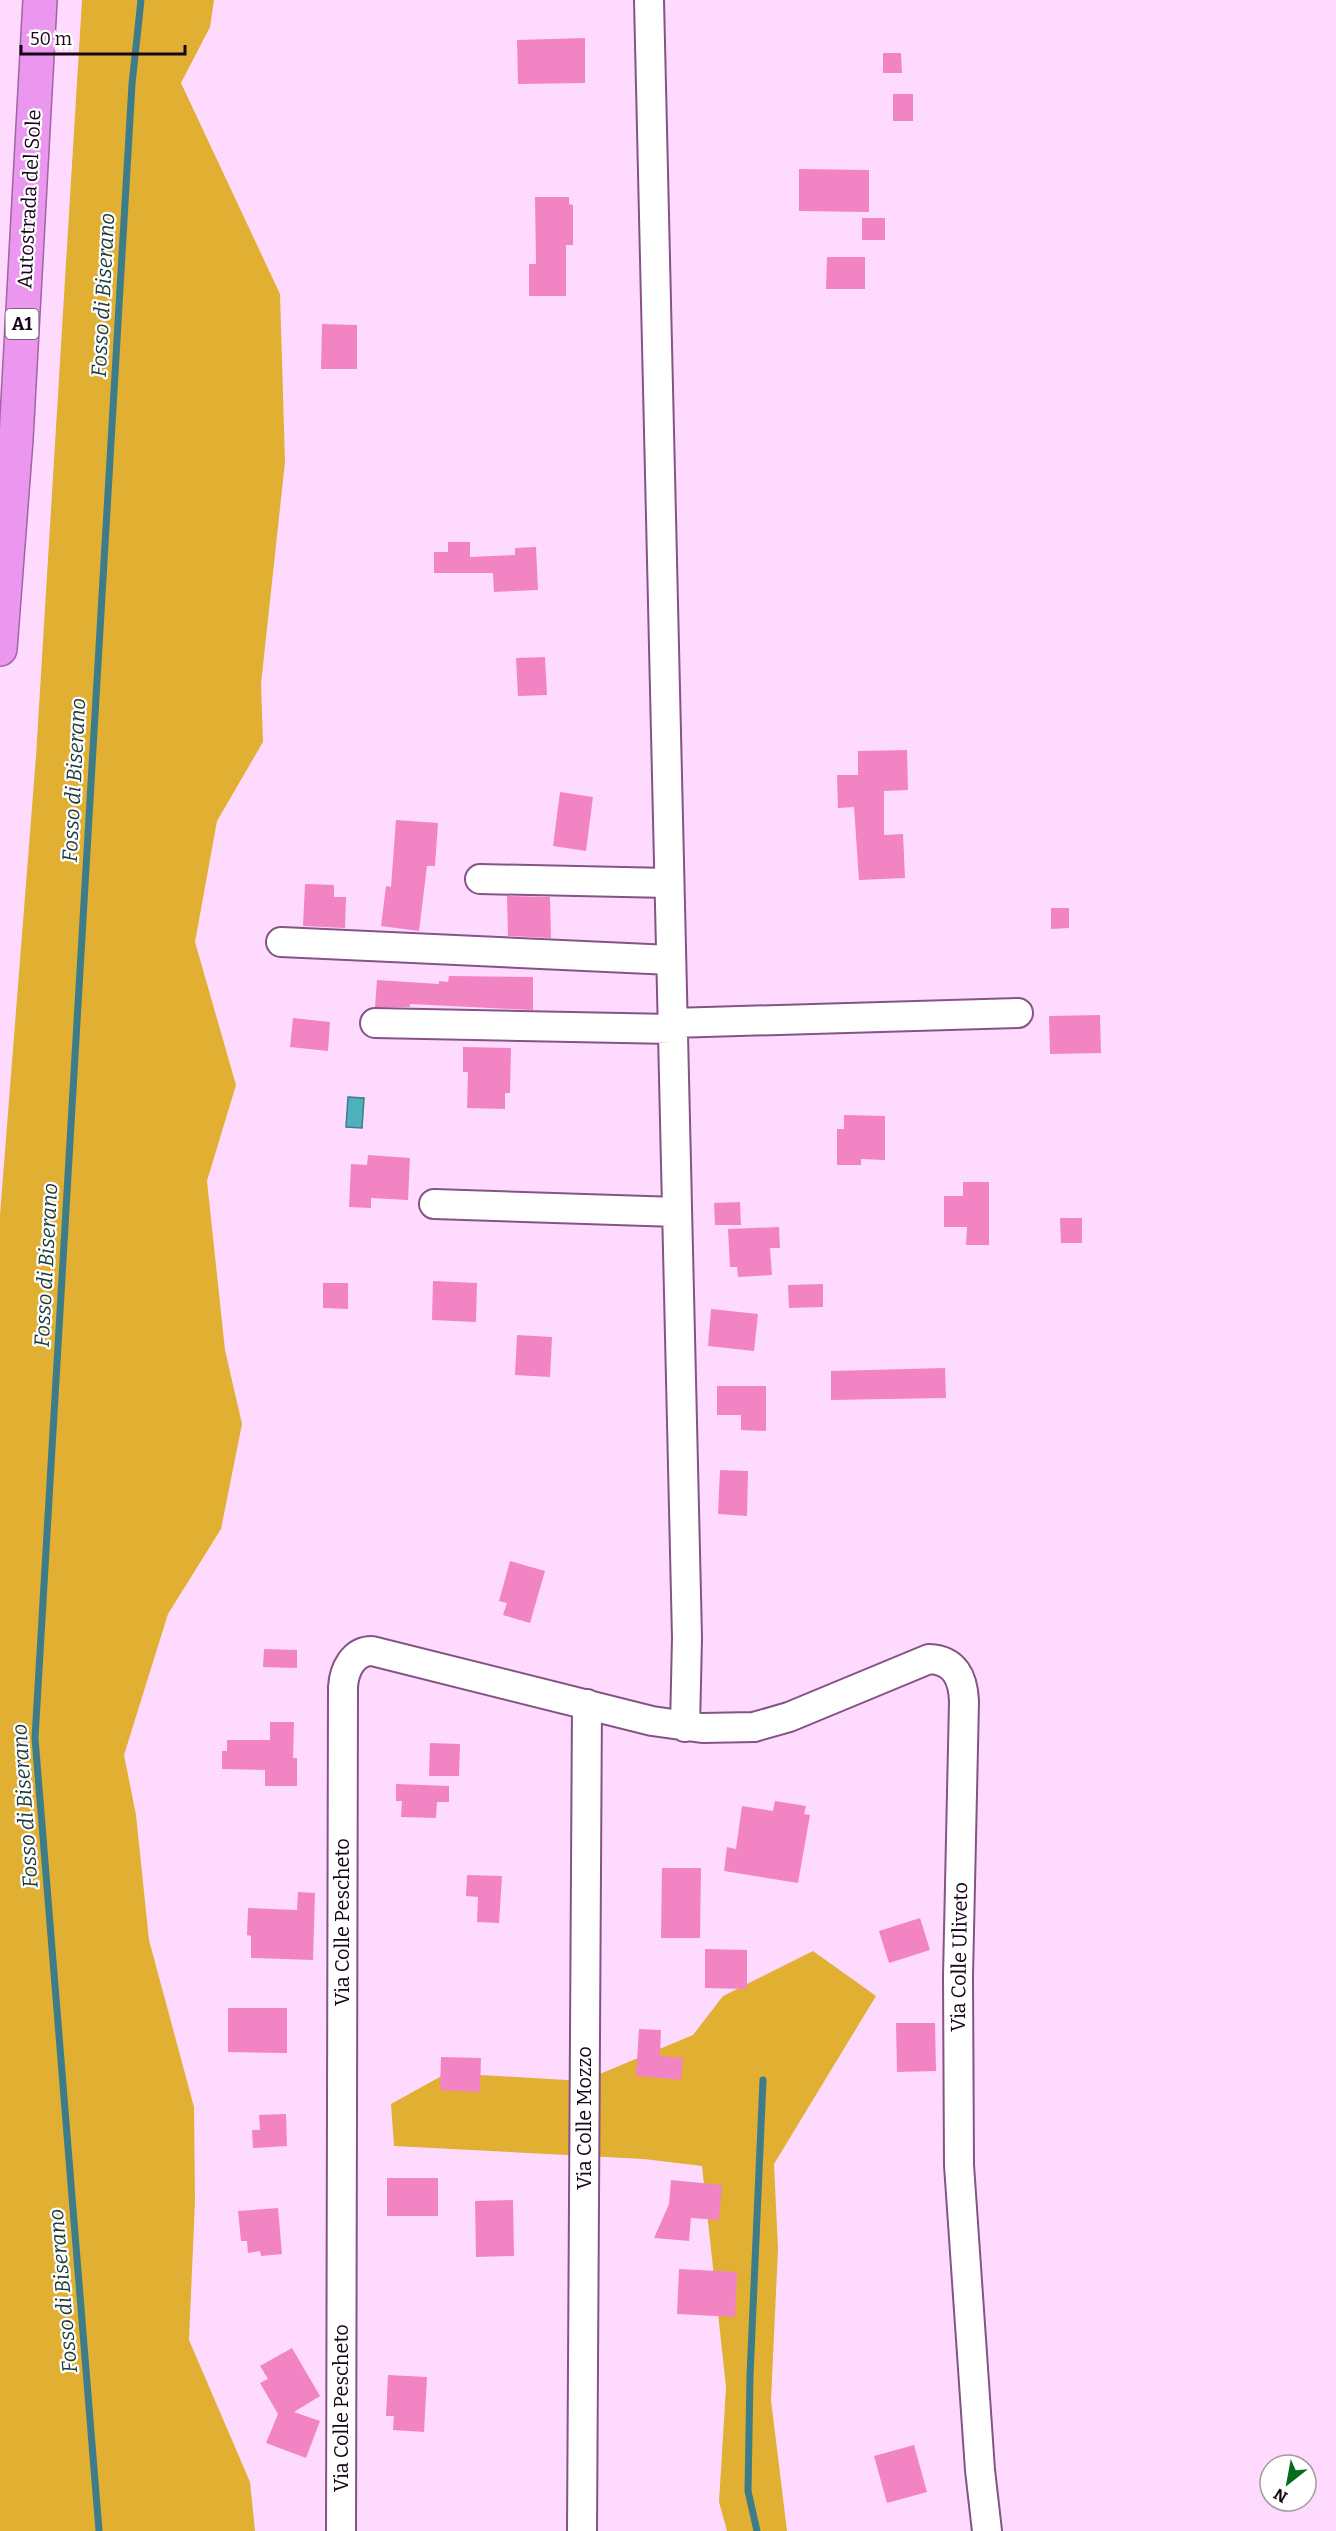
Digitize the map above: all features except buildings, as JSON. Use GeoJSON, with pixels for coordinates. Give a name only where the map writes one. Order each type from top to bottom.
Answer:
{"type":"FeatureCollection","features":[{"type":"Feature","properties":{"kind":"highway","name":"Autostrada del Sole"},"geometry":{"type":"LineString","coordinates":[[0,649],[16,439],[40,0]]}},
{"type":"Feature","properties":{"kind":"street"},"geometry":{"type":"LineString","coordinates":[[649,0],[687,1638],[685,1727]]}},
{"type":"Feature","properties":{"kind":"street"},"geometry":{"type":"LineString","coordinates":[[480,879],[669,884]]}},
{"type":"Feature","properties":{"kind":"street"},"geometry":{"type":"LineString","coordinates":[[281,942],[671,960]]}},
{"type":"Feature","properties":{"kind":"street"},"geometry":{"type":"LineString","coordinates":[[542,1009],[672,1022]]}},
{"type":"Feature","properties":{"kind":"street"},"geometry":{"type":"LineString","coordinates":[[375,1023],[672,1022],[1018,1013]]}},
{"type":"Feature","properties":{"kind":"street"},"geometry":{"type":"LineString","coordinates":[[434,1204],[677,1212]]}},
{"type":"Feature","properties":{"kind":"street","name":"Via Colle Pescheto"},"geometry":{"type":"LineString","coordinates":[[341,2531],[343,1687],[345,1672],[352,1660],[362,1653],[378,1651],[685,1727]]}},
{"type":"Feature","properties":{"kind":"street","name":"Via Colle Uliveto"},"geometry":{"type":"LineString","coordinates":[[685,1727],[738,1728],[789,1717],[929,1659],[941,1661],[954,1668],[962,1682],[964,1701],[958,1977],[959,2165],[980,2470],[987,2531]]}},
{"type":"Feature","properties":{"kind":"street","name":"Via Colle Mozzo"},"geometry":{"type":"LineString","coordinates":[[582,2531],[587,1704]]}},
{"type":"Feature","properties":{"kind":"shaded area"},"geometry":{"type":"Polygon","coordinates":[[[82,0],[214,0],[210,27],[181,83],[280,294],[285,462],[261,684],[263,742],[217,821],[195,942],[236,1085],[207,1181],[225,1350],[242,1424],[221,1529],[168,1614],[124,1755],[136,1815],[149,1940],[194,2107],[195,2201],[189,2340],[250,2482],[255,2531],[0,2531],[0,1215],[36,756],[82,0]]]}},
{"type":"Feature","properties":{"kind":"shaded area"},"geometry":{"type":"Polygon","coordinates":[[[348,1097],[364,1098],[362,1128],[346,1127],[348,1097]]]}},
{"type":"Feature","properties":{"kind":"shaded area"},"geometry":{"type":"Polygon","coordinates":[[[813,1951],[876,1996],[774,2164],[778,2249],[771,2400],[787,2531],[727,2531],[719,2502],[726,2387],[702,2166],[644,2159],[394,2146],[391,2104],[447,2073],[583,2081],[693,2035],[723,1996],[813,1951]]]}},
{"type":"Feature","properties":{"kind":"waterway","name":"Fosso di Biserano"},"geometry":{"type":"LineString","coordinates":[[99,2531],[35,1738],[132,84],[141,0]]}},
{"type":"Feature","properties":{"kind":"waterway"},"geometry":{"type":"LineString","coordinates":[[757,2531],[748,2491],[750,2376],[763,2080]]}}]}
